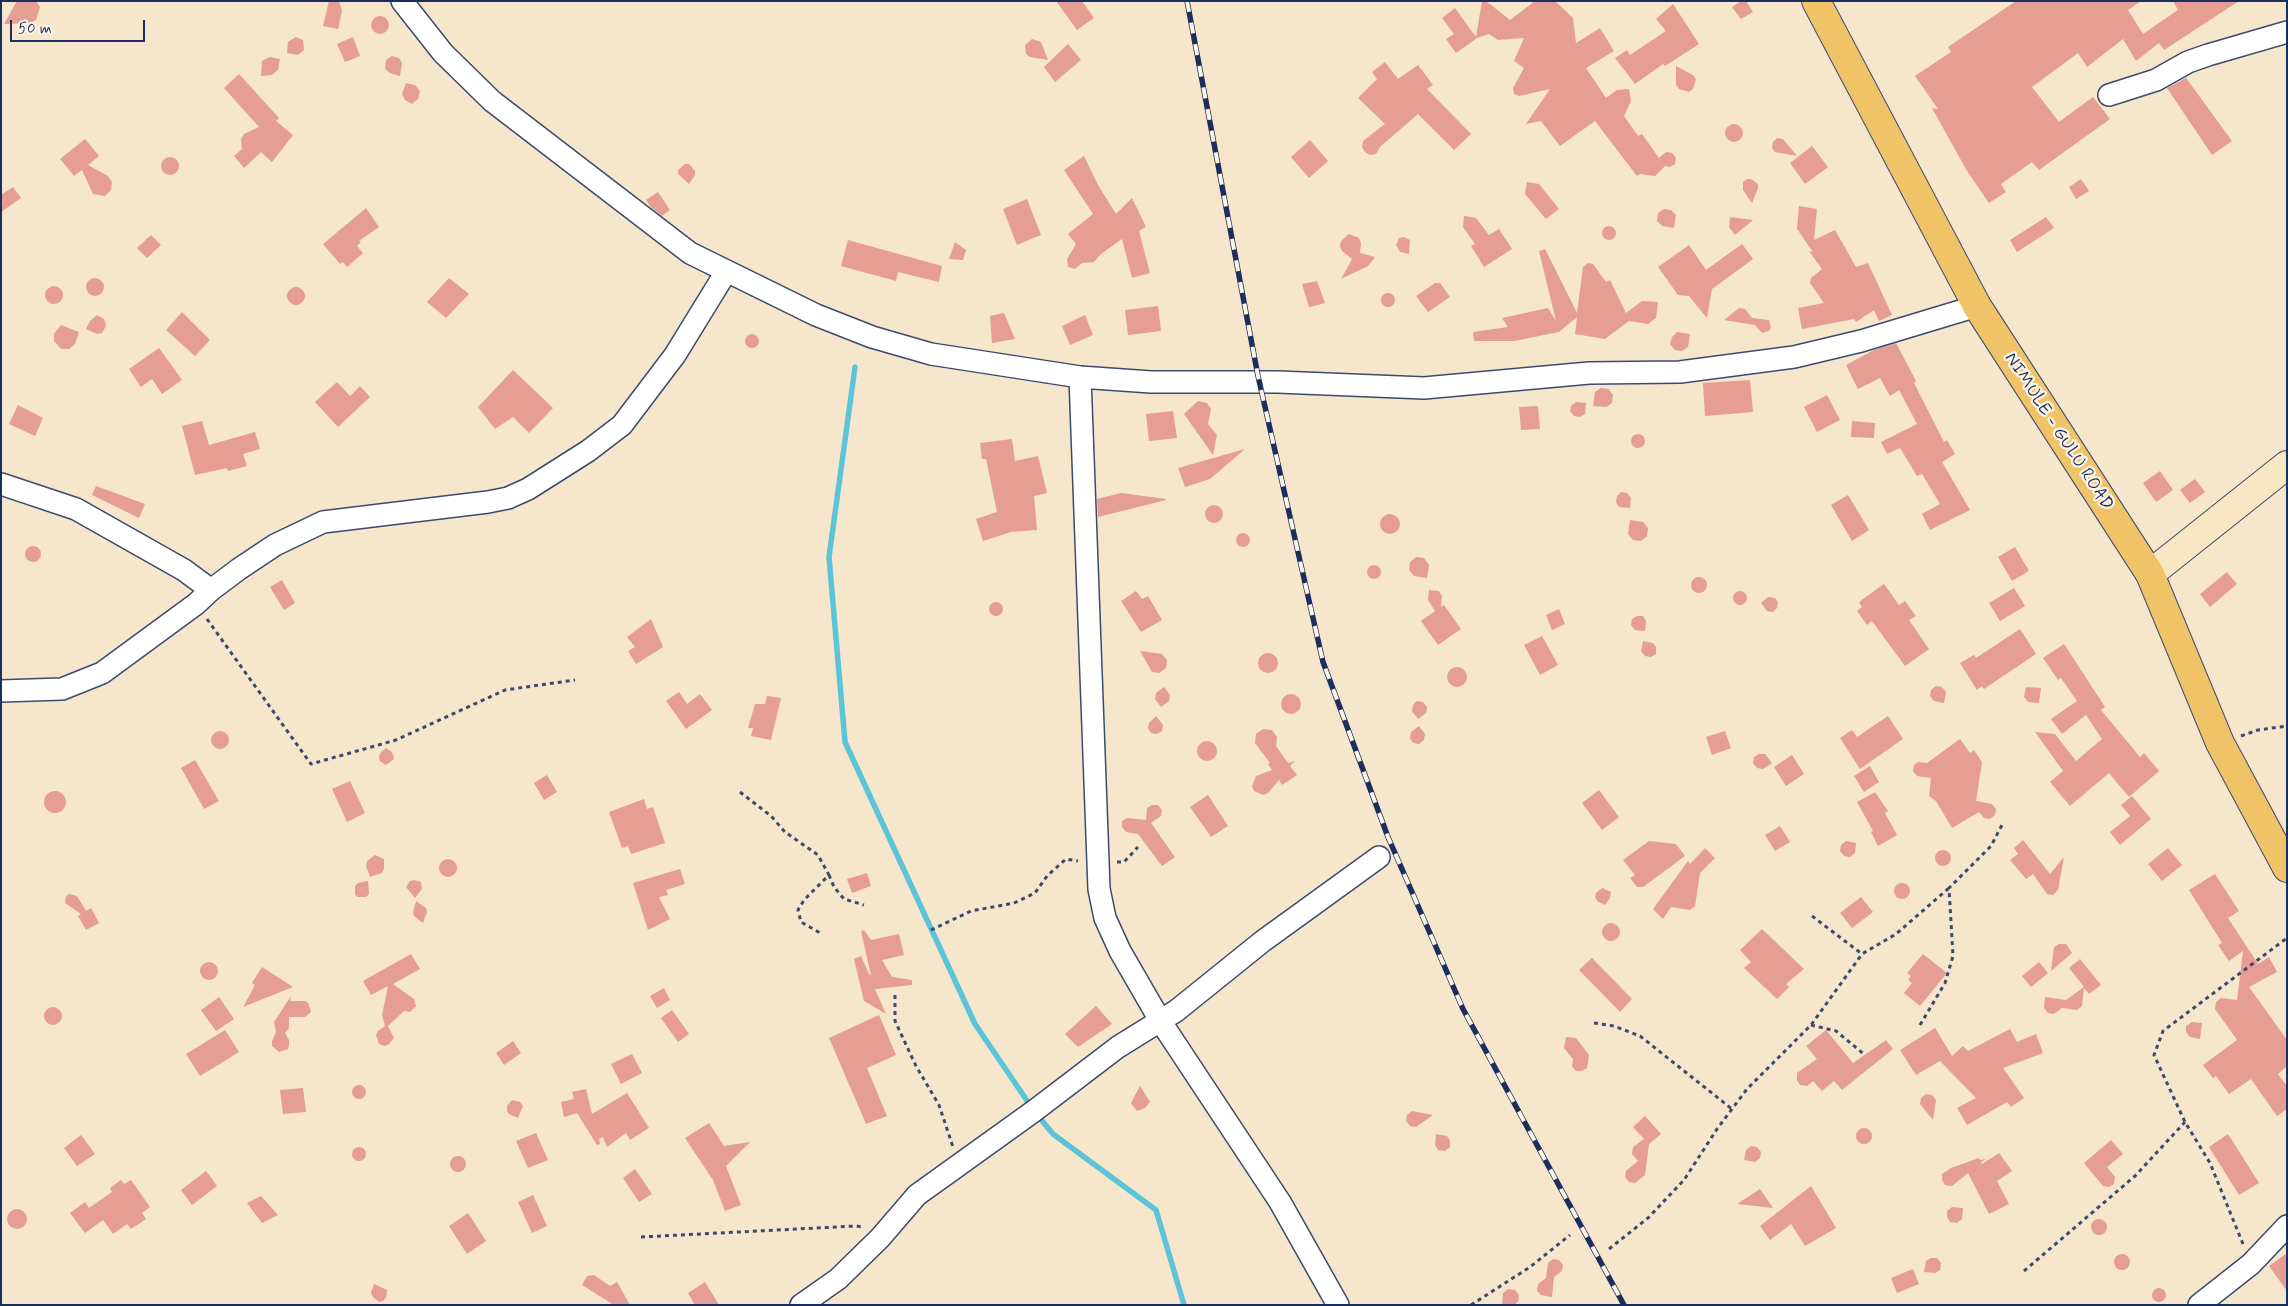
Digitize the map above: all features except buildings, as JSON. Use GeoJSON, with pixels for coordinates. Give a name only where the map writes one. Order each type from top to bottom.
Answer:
{"type":"FeatureCollection","features":[{"type":"Feature","properties":{"kind":"main road","name":"NIMULE - GULU ROAD"},"geometry":{"type":"LineString","coordinates":[[1816,1],[1977,306],[2150,574],[2220,743],[2287,868]]}},
{"type":"Feature","properties":{"kind":"street"},"geometry":{"type":"LineString","coordinates":[[402,1],[444,53],[492,101],[690,253],[816,315],[872,337],[949,357],[1080,377],[1151,382],[1278,382],[1424,388],[1589,373],[1680,372],[1794,357],[1861,341],[1977,306]]}},
{"type":"Feature","properties":{"kind":"street"},"geometry":{"type":"LineString","coordinates":[[2109,95],[2150,82],[2202,57],[2287,32]]}},
{"type":"Feature","properties":{"kind":"street"},"geometry":{"type":"LineString","coordinates":[[1,692],[62,689],[102,673],[275,545],[323,522],[488,502],[508,498],[528,489],[588,451],[622,425],[675,355],[726,272]]}},
{"type":"Feature","properties":{"kind":"street"},"geometry":{"type":"LineString","coordinates":[[1080,377],[1099,889],[1105,918],[1120,952],[1161,1022],[1280,1202],[1338,1305]]}},
{"type":"Feature","properties":{"kind":"street"},"geometry":{"type":"LineString","coordinates":[[2150,574],[2287,465]]}},
{"type":"Feature","properties":{"kind":"street"},"geometry":{"type":"LineString","coordinates":[[1,484],[76,509],[184,570],[204,597]]}},
{"type":"Feature","properties":{"kind":"street"},"geometry":{"type":"LineString","coordinates":[[801,1305],[838,1279],[880,1238],[917,1195],[1034,1111],[1118,1046],[1161,1022],[1263,941],[1379,857]]}},
{"type":"Feature","properties":{"kind":"street"},"geometry":{"type":"LineString","coordinates":[[2199,1305],[2251,1264],[2287,1226]]}},
{"type":"Feature","properties":{"kind":"path"},"geometry":{"type":"LineString","coordinates":[[204,597],[311,764],[396,740],[506,690],[575,680]]}},
{"type":"Feature","properties":{"kind":"path"},"geometry":{"type":"LineString","coordinates":[[2220,743],[2258,730],[2287,726]]}},
{"type":"Feature","properties":{"kind":"path"},"geometry":{"type":"LineString","coordinates":[[740,792],[771,816],[785,832],[818,855],[834,887],[844,899],[864,905]]}},
{"type":"Feature","properties":{"kind":"path"},"geometry":{"type":"LineString","coordinates":[[1609,1249],[1648,1218],[1684,1180],[1747,1089],[1811,1025],[1862,954],[1896,934],[1949,888],[1991,846],[2002,825]]}},
{"type":"Feature","properties":{"kind":"path"},"geometry":{"type":"LineString","coordinates":[[931,930],[971,912],[1014,903],[1035,893],[1047,876],[1066,859],[1124,862],[1138,846]]}},
{"type":"Feature","properties":{"kind":"path"},"geometry":{"type":"LineString","coordinates":[[822,934],[800,922],[798,910],[804,900],[829,874]]}},
{"type":"Feature","properties":{"kind":"path"},"geometry":{"type":"LineString","coordinates":[[1920,1025],[1945,983],[1953,956],[1949,888]]}},
{"type":"Feature","properties":{"kind":"path"},"geometry":{"type":"LineString","coordinates":[[1812,916],[1862,954]]}},
{"type":"Feature","properties":{"kind":"path"},"geometry":{"type":"LineString","coordinates":[[2251,1264],[2210,1164],[2185,1122],[2154,1055],[2163,1031],[2287,938]]}},
{"type":"Feature","properties":{"kind":"path"},"geometry":{"type":"LineString","coordinates":[[895,995],[894,1021],[916,1066],[939,1105],[959,1164]]}},
{"type":"Feature","properties":{"kind":"path"},"geometry":{"type":"LineString","coordinates":[[1594,1024],[1614,1026],[1640,1036],[1732,1109]]}},
{"type":"Feature","properties":{"kind":"path"},"geometry":{"type":"LineString","coordinates":[[1811,1025],[1836,1031],[1865,1055]]}},
{"type":"Feature","properties":{"kind":"path"},"geometry":{"type":"LineString","coordinates":[[2024,1272],[2135,1176],[2185,1122]]}},
{"type":"Feature","properties":{"kind":"path"},"geometry":{"type":"LineString","coordinates":[[641,1237],[856,1226],[867,1228],[880,1238]]}},
{"type":"Feature","properties":{"kind":"path"},"geometry":{"type":"LineString","coordinates":[[1471,1305],[1530,1267],[1570,1235]]}},
{"type":"Feature","properties":{"kind":"waterway"},"geometry":{"type":"LineString","coordinates":[[855,367],[829,557],[845,742],[975,1024],[1034,1111],[1053,1134],[1156,1210],[1184,1305]]}},
{"type":"Feature","properties":{"kind":"railway"},"geometry":{"type":"LineString","coordinates":[[1187,1],[1258,376],[1323,662],[1388,837],[1463,1009],[1624,1305]]}}]}
